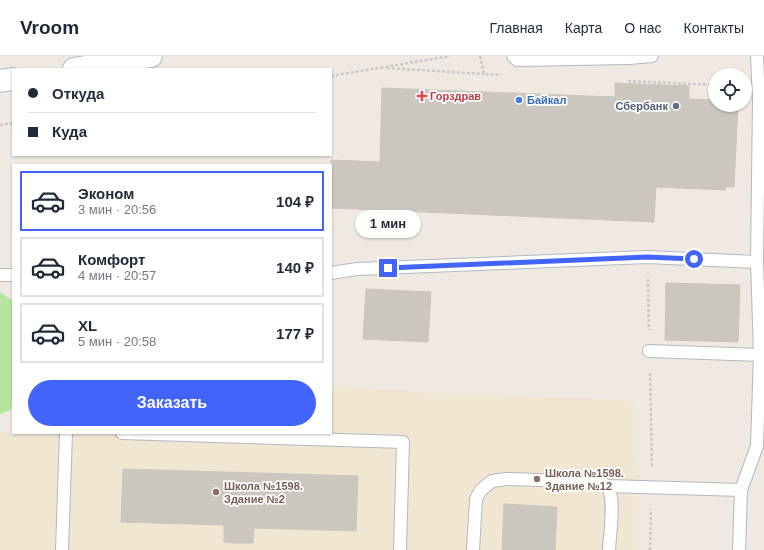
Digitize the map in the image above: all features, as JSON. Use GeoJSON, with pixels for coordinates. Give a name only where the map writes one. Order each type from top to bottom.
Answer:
{"type":"FeatureCollection","features":[{"type":"Feature","properties":{"kind":"main road"},"geometry":{"type":"LineString","coordinates":[[80,68],[150,56]]}},
{"type":"Feature","properties":{"kind":"main road"},"geometry":{"type":"LineString","coordinates":[[0,81],[12,79]]}},
{"type":"Feature","properties":{"kind":"lane"},"geometry":{"type":"LineString","coordinates":[[512,56],[517,60],[629,58],[652,56]]}},
{"type":"Feature","properties":{"kind":"lane"},"geometry":{"type":"LineString","coordinates":[[739,550],[741,490],[757,446],[760,354],[757,262],[761,87],[757,56]]}},
{"type":"Feature","properties":{"kind":"lane"},"geometry":{"type":"LineString","coordinates":[[332,273],[357,269],[647,257],[757,262]]}},
{"type":"Feature","properties":{"kind":"lane"},"geometry":{"type":"LineString","coordinates":[[0,275],[12,275]]}},
{"type":"Feature","properties":{"kind":"lane"},"geometry":{"type":"LineString","coordinates":[[649,351],[760,354]]}},
{"type":"Feature","properties":{"kind":"lane"},"geometry":{"type":"LineString","coordinates":[[62,550],[66,434]]}},
{"type":"Feature","properties":{"kind":"lane"},"geometry":{"type":"LineString","coordinates":[[153,434],[403,442],[400,550]]}},
{"type":"Feature","properties":{"kind":"lane"},"geometry":{"type":"LineString","coordinates":[[473,550],[476,499],[481,490],[492,481],[506,479],[600,482],[608,486],[741,490]]}},
{"type":"Feature","properties":{"kind":"lane"},"geometry":{"type":"LineString","coordinates":[[608,486],[612,501],[609,550]]}},
{"type":"Feature","properties":{"kind":"path"},"geometry":{"type":"LineString","coordinates":[[332,76],[450,56]]}},
{"type":"Feature","properties":{"kind":"path"},"geometry":{"type":"LineString","coordinates":[[381,68],[484,74]]}},
{"type":"Feature","properties":{"kind":"path"},"geometry":{"type":"LineString","coordinates":[[0,125],[12,123]]}},
{"type":"Feature","properties":{"kind":"path"},"geometry":{"type":"LineString","coordinates":[[647,257],[652,487],[650,550]]}},
{"type":"Feature","properties":{"kind":"shaded area","name":"Школа №1598. Здание №2"},"geometry":{"type":"Polygon","coordinates":[[[332,386],[437,393],[622,400],[630,402],[635,407],[638,414],[636,471],[640,471],[638,550],[0,550],[0,431],[12,431],[12,434],[332,434],[332,386]]]}},
{"type":"Feature","properties":{"kind":"green space"},"geometry":{"type":"Polygon","coordinates":[[[0,292],[12,300],[12,405],[10,410],[0,414],[0,292]]]}},
{"type":"Feature","properties":{"kind":"building"},"geometry":{"type":"Polygon","coordinates":[[[615,83],[689,86],[689,99],[708,100],[708,112],[738,112],[734,187],[726,187],[725,190],[656,187],[654,222],[332,208],[331,160],[380,162],[382,88],[615,97],[615,83]]]}},
{"type":"Feature","properties":{"kind":"building"},"geometry":{"type":"Polygon","coordinates":[[[666,283],[740,285],[738,342],[665,340],[666,283]]]}},
{"type":"Feature","properties":{"kind":"building"},"geometry":{"type":"Polygon","coordinates":[[[366,289],[431,292],[428,342],[363,339],[366,289]]]}},
{"type":"Feature","properties":{"kind":"building"},"geometry":{"type":"Polygon","coordinates":[[[123,469],[358,476],[356,531],[254,528],[253,543],[235,543],[224,542],[224,525],[121,522],[123,469]]]}},
{"type":"Feature","properties":{"kind":"building"},"geometry":{"type":"Polygon","coordinates":[[[504,504],[557,507],[555,550],[502,550],[504,504]]]}},
{"type":"Feature","properties":{"kind":"place","name":"Горздрав"},"geometry":{"type":"Point","coordinates":[422,96]}},
{"type":"Feature","properties":{"kind":"place","name":"Байкал"},"geometry":{"type":"Point","coordinates":[519,100]}},
{"type":"Feature","properties":{"kind":"place","name":"Сбербанк"},"geometry":{"type":"Point","coordinates":[676,106]}},
{"type":"Feature","properties":{"kind":"place","name":"Школа №1598. Здание №12"},"geometry":{"type":"Point","coordinates":[537,479]}},
{"type":"Feature","properties":{"kind":"place","name":"Школа №1598. Здание №2"},"geometry":{"type":"Point","coordinates":[216,492]}},
{"type":"Feature","properties":{"kind":"route"},"geometry":{"type":"LineString","coordinates":[[388,268],[647,257],[694,259]]}}]}
